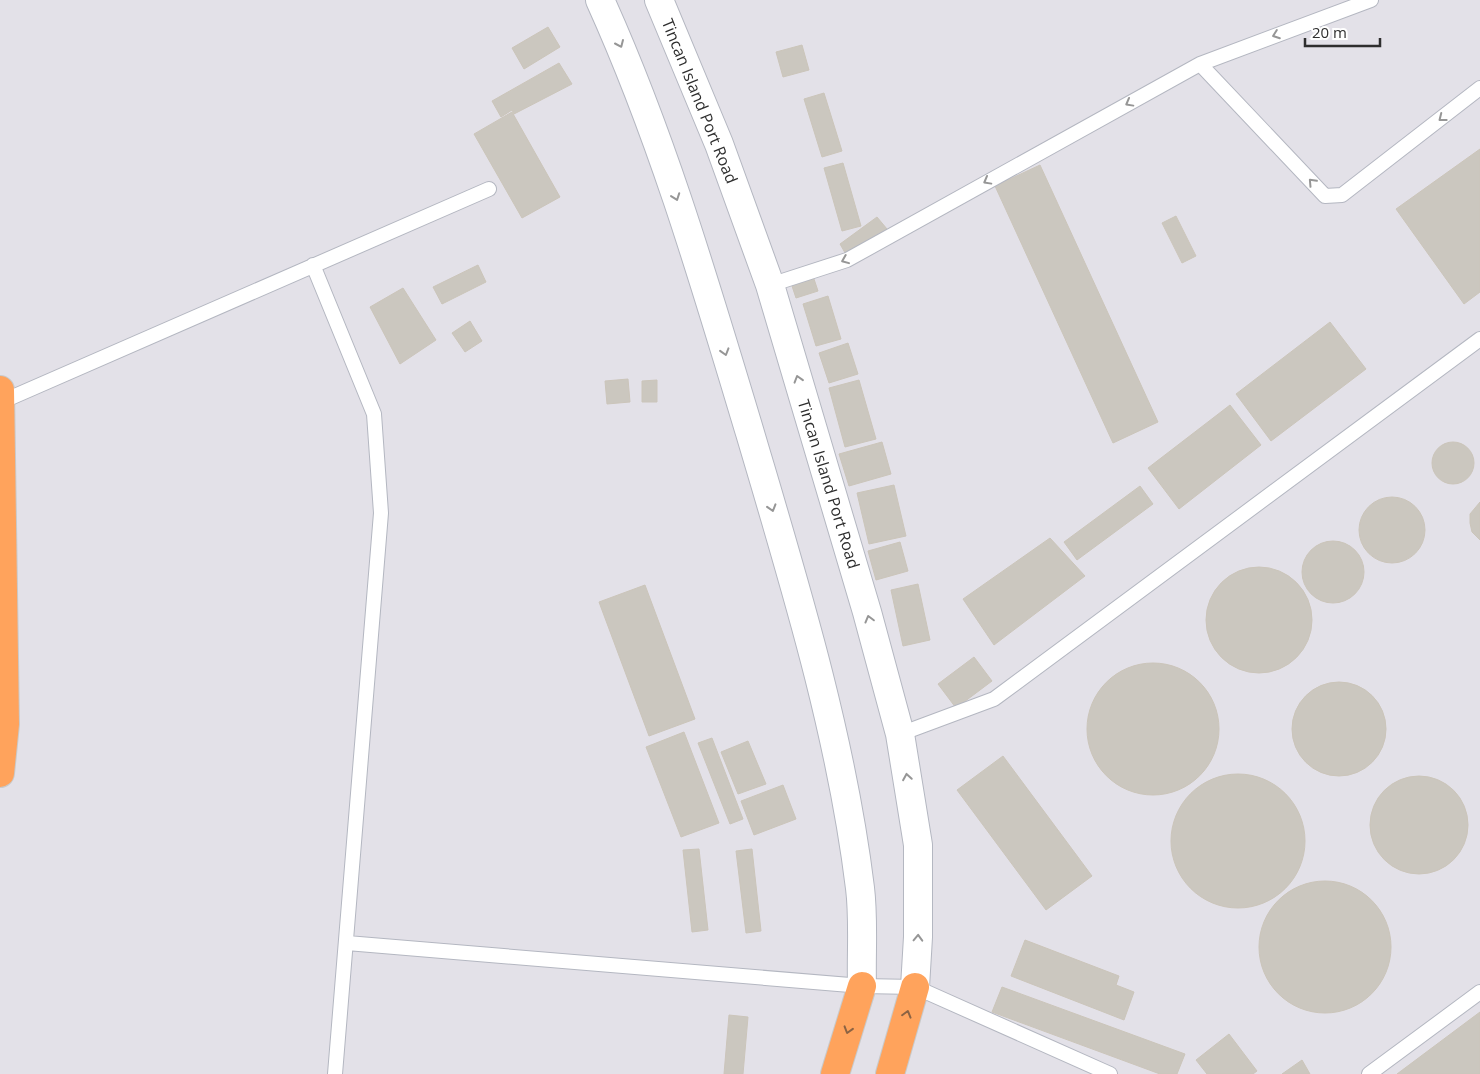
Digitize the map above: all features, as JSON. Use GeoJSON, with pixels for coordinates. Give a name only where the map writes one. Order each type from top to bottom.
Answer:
{"type":"FeatureCollection","features":[{"type":"Feature","properties":{"kind":"highway"},"geometry":{"type":"LineString","coordinates":[[0,773],[5,724],[1,396]]}},
{"type":"Feature","properties":{"kind":"highway"},"geometry":{"type":"LineString","coordinates":[[835,1074],[862,986]]}},
{"type":"Feature","properties":{"kind":"highway"},"geometry":{"type":"LineString","coordinates":[[890,1074],[914,987]]}},
{"type":"Feature","properties":{"kind":"street"},"geometry":{"type":"LineString","coordinates":[[600,0],[626,57],[697,256],[784,548],[836,743],[860,890],[862,986]]}},
{"type":"Feature","properties":{"kind":"street","name":"Tincan Island Port Road"},"geometry":{"type":"LineString","coordinates":[[659,0],[719,144],[770,285],[867,612],[900,734],[918,845],[918,937],[914,987]]}},
{"type":"Feature","properties":{"kind":"lane"},"geometry":{"type":"LineString","coordinates":[[770,285],[847,260],[1200,64],[1371,0]]}},
{"type":"Feature","properties":{"kind":"lane"},"geometry":{"type":"LineString","coordinates":[[1200,64],[1325,196],[1342,195],[1480,88]]}},
{"type":"Feature","properties":{"kind":"lane"},"geometry":{"type":"LineString","coordinates":[[1,396],[489,190]]}},
{"type":"Feature","properties":{"kind":"lane"},"geometry":{"type":"LineString","coordinates":[[313,265],[374,414],[381,513],[335,1074]]}},
{"type":"Feature","properties":{"kind":"lane"},"geometry":{"type":"LineString","coordinates":[[900,734],[994,699],[1480,339]]}},
{"type":"Feature","properties":{"kind":"lane"},"geometry":{"type":"LineString","coordinates":[[347,943],[862,986],[914,987],[1110,1074]]}},
{"type":"Feature","properties":{"kind":"lane"},"geometry":{"type":"LineString","coordinates":[[1369,1074],[1480,992]]}},
{"type":"Feature","properties":{"kind":"shaded area"},"geometry":{"type":"Polygon","coordinates":[[[0,0],[1480,0],[1480,1074],[0,1074],[0,0]]]}},
{"type":"Feature","properties":{"kind":"building"},"geometry":{"type":"Polygon","coordinates":[[[548,27],[560,47],[524,69],[512,48],[548,27]]]}},
{"type":"Feature","properties":{"kind":"building"},"geometry":{"type":"Polygon","coordinates":[[[802,45],[809,70],[783,77],[776,52],[802,45]]]}},
{"type":"Feature","properties":{"kind":"building"},"geometry":{"type":"Polygon","coordinates":[[[559,63],[572,84],[514,114],[512,110],[501,117],[492,101],[559,63]]]}},
{"type":"Feature","properties":{"kind":"building"},"geometry":{"type":"Polygon","coordinates":[[[824,93],[842,151],[822,157],[804,99],[824,93]]]}},
{"type":"Feature","properties":{"kind":"building"},"geometry":{"type":"Polygon","coordinates":[[[512,112],[560,197],[522,218],[474,134],[512,112]]]}},
{"type":"Feature","properties":{"kind":"building"},"geometry":{"type":"Polygon","coordinates":[[[1480,149],[1480,292],[1464,304],[1396,209],[1480,149]]]}},
{"type":"Feature","properties":{"kind":"building"},"geometry":{"type":"Polygon","coordinates":[[[843,163],[861,226],[842,231],[824,168],[843,163]]]}},
{"type":"Feature","properties":{"kind":"building"},"geometry":{"type":"Polygon","coordinates":[[[1040,165],[1158,422],[1113,443],[995,186],[1040,165]]]}},
{"type":"Feature","properties":{"kind":"building"},"geometry":{"type":"Polygon","coordinates":[[[1176,216],[1196,256],[1182,263],[1162,223],[1176,216]]]}},
{"type":"Feature","properties":{"kind":"building"},"geometry":{"type":"Polygon","coordinates":[[[877,217],[887,229],[848,258],[840,244],[877,217]]]}},
{"type":"Feature","properties":{"kind":"building"},"geometry":{"type":"Polygon","coordinates":[[[478,265],[486,282],[442,304],[433,287],[478,265]]]}},
{"type":"Feature","properties":{"kind":"building"},"geometry":{"type":"Polygon","coordinates":[[[812,273],[818,291],[796,298],[790,280],[812,273]]]}},
{"type":"Feature","properties":{"kind":"building"},"geometry":{"type":"Polygon","coordinates":[[[403,288],[436,340],[400,364],[370,307],[403,288]]]}},
{"type":"Feature","properties":{"kind":"building"},"geometry":{"type":"Polygon","coordinates":[[[828,296],[841,339],[816,346],[803,304],[828,296]]]}},
{"type":"Feature","properties":{"kind":"building"},"geometry":{"type":"Polygon","coordinates":[[[470,321],[482,341],[465,352],[452,333],[470,321]]]}},
{"type":"Feature","properties":{"kind":"building"},"geometry":{"type":"Polygon","coordinates":[[[1330,322],[1366,369],[1271,441],[1236,394],[1330,322]]]}},
{"type":"Feature","properties":{"kind":"building"},"geometry":{"type":"Polygon","coordinates":[[[848,343],[858,374],[829,383],[819,353],[848,343]]]}},
{"type":"Feature","properties":{"kind":"building"},"geometry":{"type":"Polygon","coordinates":[[[628,379],[630,402],[607,404],[605,381],[628,379]]]}},
{"type":"Feature","properties":{"kind":"building"},"geometry":{"type":"Polygon","coordinates":[[[657,380],[657,402],[642,402],[642,381],[657,380]]]}},
{"type":"Feature","properties":{"kind":"building"},"geometry":{"type":"Polygon","coordinates":[[[859,380],[876,439],[845,447],[829,388],[859,380]]]}},
{"type":"Feature","properties":{"kind":"building"},"geometry":{"type":"Polygon","coordinates":[[[1230,405],[1261,445],[1179,509],[1148,468],[1230,405]]]}},
{"type":"Feature","properties":{"kind":"building"},"geometry":{"type":"Polygon","coordinates":[[[882,442],[891,474],[849,486],[839,454],[882,442]]]}},
{"type":"Feature","properties":{"kind":"building"},"geometry":{"type":"Polygon","coordinates":[[[1453,442],[1468,448],[1474,463],[1468,478],[1453,484],[1438,478],[1432,463],[1438,448],[1453,442]]]}},
{"type":"Feature","properties":{"kind":"building"},"geometry":{"type":"Polygon","coordinates":[[[894,485],[906,536],[869,544],[857,493],[894,485]]]}},
{"type":"Feature","properties":{"kind":"building"},"geometry":{"type":"Polygon","coordinates":[[[1140,486],[1153,504],[1077,560],[1064,542],[1140,486]]]}},
{"type":"Feature","properties":{"kind":"building"},"geometry":{"type":"Polygon","coordinates":[[[1392,497],[1404,500],[1415,507],[1422,518],[1425,530],[1422,542],[1415,553],[1404,560],[1392,563],[1380,560],[1369,553],[1362,542],[1359,530],[1362,518],[1369,507],[1380,500],[1392,497]]]}},
{"type":"Feature","properties":{"kind":"building"},"geometry":{"type":"Polygon","coordinates":[[[1480,502],[1480,540],[1472,532],[1470,514],[1480,502]]]}},
{"type":"Feature","properties":{"kind":"building"},"geometry":{"type":"Polygon","coordinates":[[[1050,538],[1085,576],[994,645],[963,599],[1050,538]]]}},
{"type":"Feature","properties":{"kind":"building"},"geometry":{"type":"Polygon","coordinates":[[[1327,541],[1339,541],[1355,550],[1362,560],[1364,572],[1362,584],[1355,594],[1339,603],[1327,603],[1316,598],[1307,589],[1302,578],[1302,566],[1307,555],[1316,546],[1327,541]]]}},
{"type":"Feature","properties":{"kind":"building"},"geometry":{"type":"Polygon","coordinates":[[[900,542],[908,571],[876,580],[868,551],[900,542]]]}},
{"type":"Feature","properties":{"kind":"building"},"geometry":{"type":"Polygon","coordinates":[[[1259,567],[1279,571],[1296,583],[1308,600],[1312,620],[1308,640],[1296,657],[1279,669],[1259,673],[1239,669],[1222,657],[1210,640],[1206,620],[1210,600],[1222,583],[1239,571],[1259,567]]]}},
{"type":"Feature","properties":{"kind":"building"},"geometry":{"type":"Polygon","coordinates":[[[918,584],[930,640],[903,646],[891,590],[918,584]]]}},
{"type":"Feature","properties":{"kind":"building"},"geometry":{"type":"Polygon","coordinates":[[[645,585],[695,719],[649,736],[599,602],[645,585]]]}},
{"type":"Feature","properties":{"kind":"building"},"geometry":{"type":"Polygon","coordinates":[[[974,657],[992,681],[956,708],[938,684],[974,657]]]}},
{"type":"Feature","properties":{"kind":"building"},"geometry":{"type":"Polygon","coordinates":[[[1153,663],[1178,668],[1189,674],[1199,683],[1208,693],[1214,704],[1219,729],[1214,754],[1208,765],[1199,775],[1189,784],[1178,790],[1153,795],[1128,790],[1117,784],[1107,775],[1098,765],[1092,754],[1087,729],[1092,704],[1098,693],[1107,683],[1117,674],[1128,668],[1153,663]]]}},
{"type":"Feature","properties":{"kind":"building"},"geometry":{"type":"Polygon","coordinates":[[[1339,682],[1357,686],[1372,696],[1382,711],[1386,729],[1382,747],[1372,762],[1357,772],[1339,776],[1321,772],[1306,762],[1296,747],[1292,729],[1296,711],[1306,696],[1321,686],[1339,682]]]}},
{"type":"Feature","properties":{"kind":"building"},"geometry":{"type":"Polygon","coordinates":[[[684,732],[719,823],[681,837],[646,747],[684,732]]]}},
{"type":"Feature","properties":{"kind":"building"},"geometry":{"type":"Polygon","coordinates":[[[712,738],[743,819],[730,824],[698,743],[712,738]]]}},
{"type":"Feature","properties":{"kind":"building"},"geometry":{"type":"Polygon","coordinates":[[[748,741],[766,784],[738,794],[721,752],[748,741]]]}},
{"type":"Feature","properties":{"kind":"building"},"geometry":{"type":"Polygon","coordinates":[[[1003,756],[1092,876],[1046,910],[957,790],[1003,756]]]}},
{"type":"Feature","properties":{"kind":"building"},"geometry":{"type":"Polygon","coordinates":[[[1238,774],[1263,779],[1285,794],[1300,816],[1305,841],[1300,866],[1285,888],[1263,903],[1238,908],[1213,903],[1191,888],[1176,866],[1171,841],[1176,816],[1191,794],[1213,779],[1238,774]]]}},
{"type":"Feature","properties":{"kind":"building"},"geometry":{"type":"Polygon","coordinates":[[[1419,776],[1438,779],[1454,790],[1465,806],[1468,825],[1465,844],[1454,860],[1438,871],[1419,874],[1400,871],[1384,860],[1373,844],[1370,825],[1373,806],[1384,790],[1400,779],[1419,776]]]}},
{"type":"Feature","properties":{"kind":"building"},"geometry":{"type":"Polygon","coordinates":[[[783,785],[796,819],[754,835],[741,801],[783,785]]]}},
{"type":"Feature","properties":{"kind":"building"},"geometry":{"type":"Polygon","coordinates":[[[699,849],[708,930],[692,932],[683,850],[699,849]]]}},
{"type":"Feature","properties":{"kind":"building"},"geometry":{"type":"Polygon","coordinates":[[[752,849],[761,931],[746,933],[736,851],[752,849]]]}},
{"type":"Feature","properties":{"kind":"building"},"geometry":{"type":"Polygon","coordinates":[[[1325,881],[1350,886],[1361,892],[1371,901],[1380,911],[1386,922],[1391,947],[1386,972],[1380,983],[1371,993],[1361,1002],[1350,1008],[1325,1013],[1300,1008],[1289,1002],[1279,993],[1270,983],[1264,972],[1259,947],[1264,922],[1270,911],[1279,901],[1289,892],[1300,886],[1325,881]]]}},
{"type":"Feature","properties":{"kind":"building"},"geometry":{"type":"Polygon","coordinates":[[[1025,940],[1119,976],[1116,985],[1134,992],[1124,1020],[1011,976],[1025,940]]]}},
{"type":"Feature","properties":{"kind":"building"},"geometry":{"type":"Polygon","coordinates":[[[1002,987],[1185,1054],[1177,1074],[1160,1074],[992,1012],[1002,987]]]}},
{"type":"Feature","properties":{"kind":"building"},"geometry":{"type":"Polygon","coordinates":[[[1480,1012],[1480,1074],[1397,1074],[1480,1012]]]}},
{"type":"Feature","properties":{"kind":"building"},"geometry":{"type":"Polygon","coordinates":[[[729,1015],[748,1017],[743,1074],[724,1074],[729,1015]]]}},
{"type":"Feature","properties":{"kind":"building"},"geometry":{"type":"Polygon","coordinates":[[[1229,1034],[1257,1071],[1253,1074],[1207,1074],[1196,1060],[1229,1034]]]}},
{"type":"Feature","properties":{"kind":"building"},"geometry":{"type":"Polygon","coordinates":[[[1302,1060],[1310,1074],[1282,1074],[1302,1060]]]}}]}
